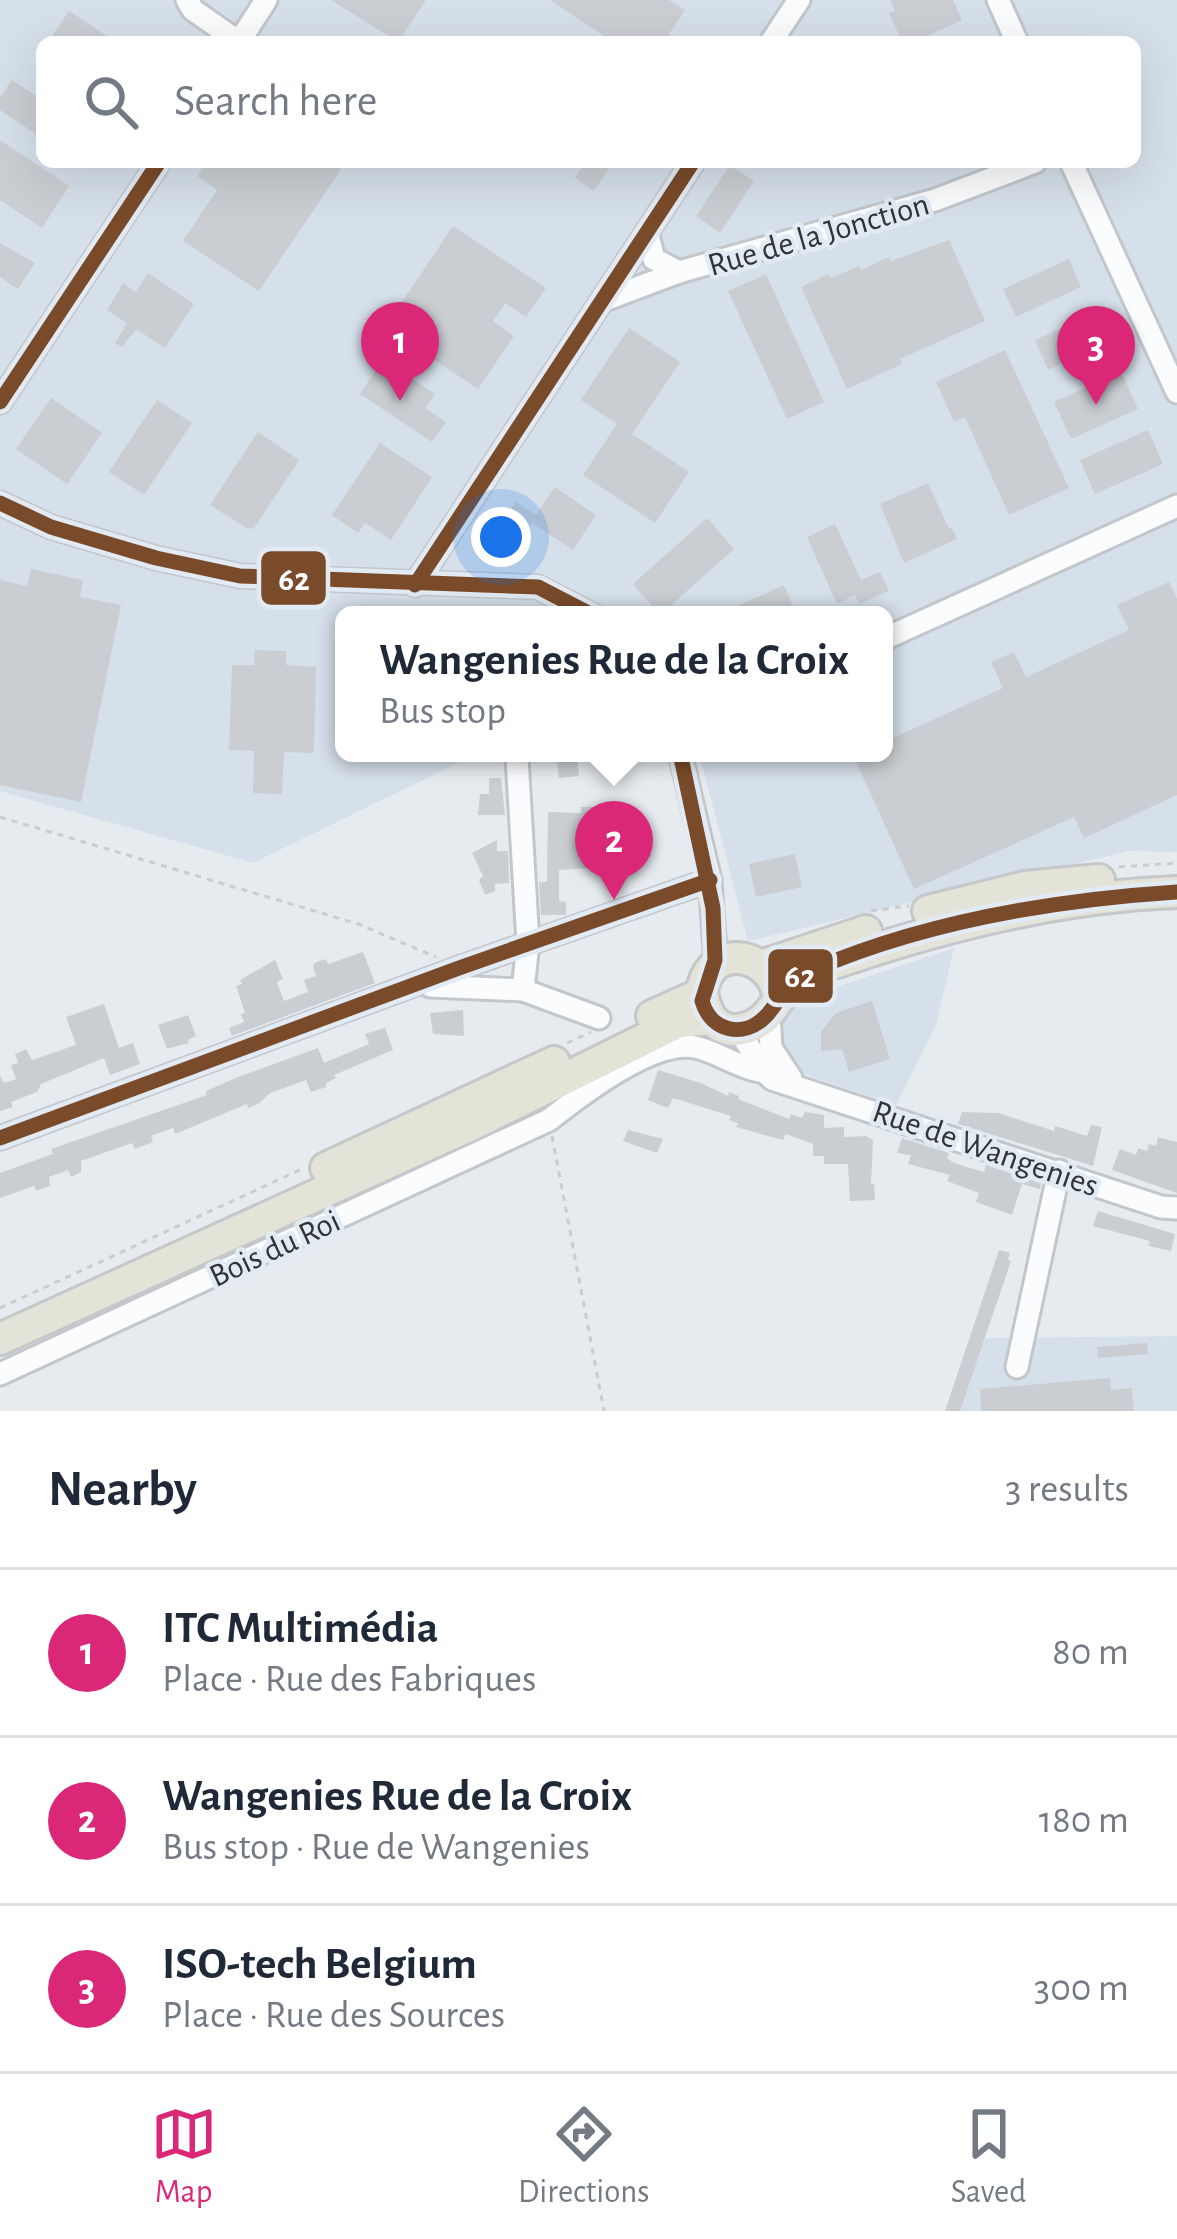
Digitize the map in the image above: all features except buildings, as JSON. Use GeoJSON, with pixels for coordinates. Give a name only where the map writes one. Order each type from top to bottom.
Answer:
{"type":"FeatureCollection","features":[{"type":"Feature","properties":{"kind":"highway"},"geometry":{"type":"LineString","coordinates":[[716,1015],[704,980],[728,958],[755,961],[1025,887],[1177,874]]}},
{"type":"Feature","properties":{"kind":"highway"},"geometry":{"type":"LineString","coordinates":[[0,1339],[472,1124],[679,1022],[716,1015],[754,1025],[805,973],[934,930],[1037,908],[1177,892]]}},
{"type":"Feature","properties":{"kind":"highway"},"geometry":{"type":"LineString","coordinates":[[755,961],[776,982],[774,1004]]}},
{"type":"Feature","properties":{"kind":"highway"},"geometry":{"type":"LineString","coordinates":[[0,1320],[716,1015]]}},
{"type":"Feature","properties":{"kind":"street"},"geometry":{"type":"LineString","coordinates":[[187,0],[193,10],[230,36]]}},
{"type":"Feature","properties":{"kind":"street"},"geometry":{"type":"LineString","coordinates":[[242,36],[266,0]]}},
{"type":"Feature","properties":{"kind":"street"},"geometry":{"type":"LineString","coordinates":[[775,36],[799,0]]}},
{"type":"Feature","properties":{"kind":"street"},"geometry":{"type":"LineString","coordinates":[[998,0],[1014,36]]}},
{"type":"Feature","properties":{"kind":"street"},"geometry":{"type":"LineString","coordinates":[[0,401],[155,168]]}},
{"type":"Feature","properties":{"kind":"street"},"geometry":{"type":"LineString","coordinates":[[415,585],[689,168]]}},
{"type":"Feature","properties":{"kind":"street","name":"Rue de la Jonction"},"geometry":{"type":"LineString","coordinates":[[601,302],[680,272],[935,200],[1020,168]]}},
{"type":"Feature","properties":{"kind":"street"},"geometry":{"type":"LineString","coordinates":[[1074,168],[1177,392]]}},
{"type":"Feature","properties":{"kind":"street"},"geometry":{"type":"LineString","coordinates":[[647,232],[654,259],[680,272]]}},
{"type":"Feature","properties":{"kind":"street"},"geometry":{"type":"LineString","coordinates":[[0,502],[51,526],[156,558],[240,576],[538,587],[575,606]]}},
{"type":"Feature","properties":{"kind":"street"},"geometry":{"type":"LineString","coordinates":[[893,635],[1177,506]]}},
{"type":"Feature","properties":{"kind":"street"},"geometry":{"type":"LineString","coordinates":[[517,762],[528,943],[523,990]]}},
{"type":"Feature","properties":{"kind":"street"},"geometry":{"type":"LineString","coordinates":[[682,762],[710,880],[716,965]]}},
{"type":"Feature","properties":{"kind":"street"},"geometry":{"type":"LineString","coordinates":[[0,1138],[710,880]]}},
{"type":"Feature","properties":{"kind":"street"},"geometry":{"type":"LineString","coordinates":[[715,914],[755,961]]}},
{"type":"Feature","properties":{"kind":"street"},"geometry":{"type":"LineString","coordinates":[[417,986],[523,990],[598,1018]]}},
{"type":"Feature","properties":{"kind":"street"},"geometry":{"type":"LineString","coordinates":[[774,1004],[771,1045],[781,1075]]}},
{"type":"Feature","properties":{"kind":"street"},"geometry":{"type":"LineString","coordinates":[[716,1015],[752,1047],[754,1063],[781,1075]]}},
{"type":"Feature","properties":{"kind":"street","name":"Rue de Wangenies"},"geometry":{"type":"LineString","coordinates":[[663,1047],[694,1046],[1160,1207],[1177,1208]]}},
{"type":"Feature","properties":{"kind":"street","name":"Bois du Roi"},"geometry":{"type":"LineString","coordinates":[[0,1374],[549,1120],[663,1047]]}},
{"type":"Feature","properties":{"kind":"street"},"geometry":{"type":"LineString","coordinates":[[1017,1367],[1059,1171]]}},
{"type":"Feature","properties":{"kind":"path"},"geometry":{"type":"LineString","coordinates":[[0,817],[358,924],[459,968]]}},
{"type":"Feature","properties":{"kind":"path"},"geometry":{"type":"LineString","coordinates":[[549,1120],[604,1411]]}},
{"type":"Feature","properties":{"kind":"shaded area"},"geometry":{"type":"Polygon","coordinates":[[[0,0],[1177,0],[1177,852],[1129,851],[748,941],[701,762],[893,762],[893,606],[335,606],[335,762],[460,762],[253,863],[0,791],[0,0]]]}},
{"type":"Feature","properties":{"kind":"shaded area"},"geometry":{"type":"Polygon","coordinates":[[[954,948],[936,1025],[896,1105],[794,1071],[775,1039],[788,1003],[954,948]]]}},
{"type":"Feature","properties":{"kind":"shaded area"},"geometry":{"type":"Polygon","coordinates":[[[1177,1336],[1177,1411],[953,1411],[986,1338],[1177,1336]]]}},
{"type":"Feature","properties":{"kind":"transit line","name":"62"},"geometry":{"type":"LineString","coordinates":[[0,402],[155,168]]}},
{"type":"Feature","properties":{"kind":"transit line","name":"62"},"geometry":{"type":"LineString","coordinates":[[415,585],[689,168]]}},
{"type":"Feature","properties":{"kind":"transit line","name":"62"},"geometry":{"type":"LineString","coordinates":[[0,503],[51,527],[156,558],[240,576],[538,587],[575,606]]}},
{"type":"Feature","properties":{"kind":"transit line","name":"62"},"geometry":{"type":"LineString","coordinates":[[682,762],[713,908],[715,960],[702,1001],[713,1020],[729,1029],[757,1023],[800,976],[898,939],[1037,907],[1177,892]]}},
{"type":"Feature","properties":{"kind":"transit line","name":"62"},"geometry":{"type":"LineString","coordinates":[[0,1138],[710,880]]}},
{"type":"Feature","properties":{"kind":"place","name":"ITC Multimédia"},"geometry":{"type":"Point","coordinates":[400,401]}},
{"type":"Feature","properties":{"kind":"place","name":"ISO-tech Belgium"},"geometry":{"type":"Point","coordinates":[1096,405]}},
{"type":"Feature","properties":{"kind":"place","name":"Wangenies Rue de la Croix"},"geometry":{"type":"Point","coordinates":[614,900]}}]}
